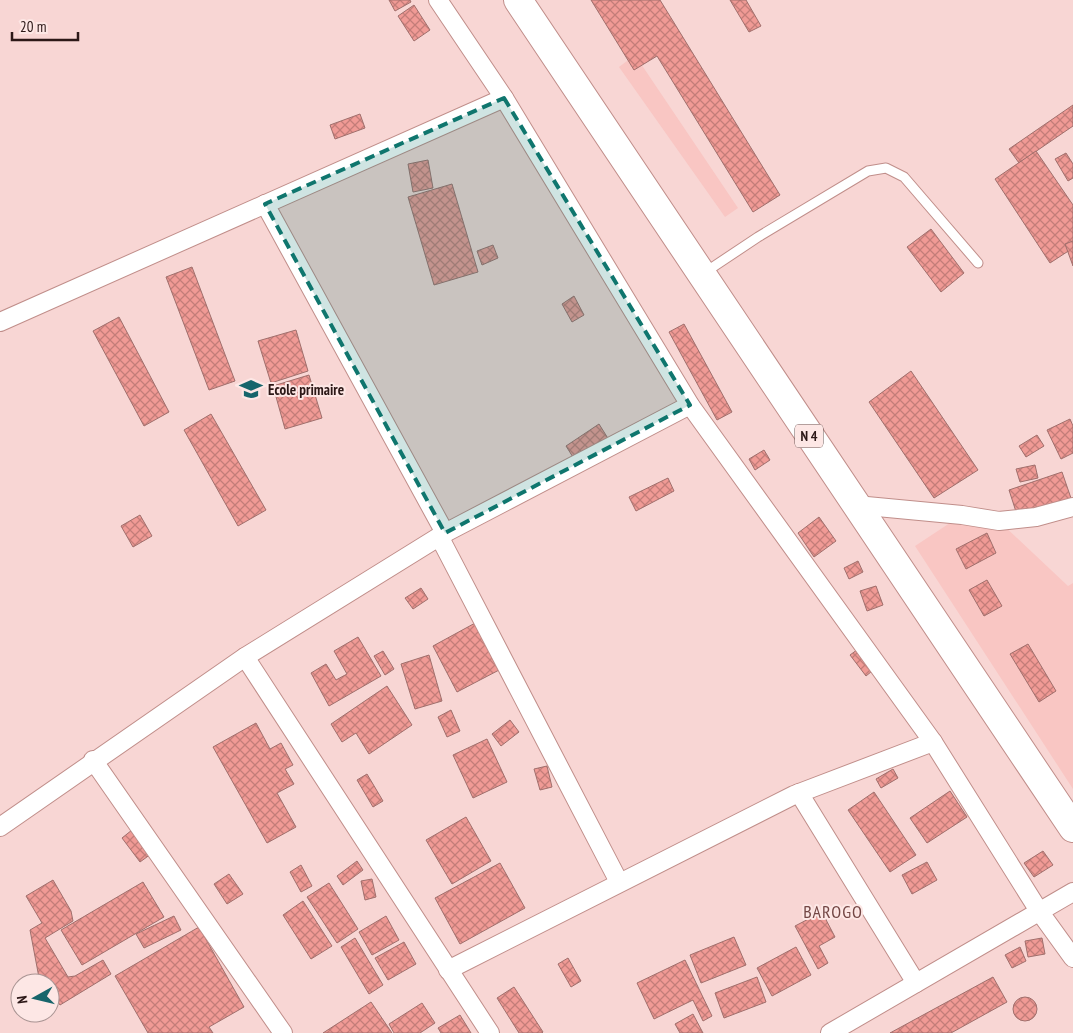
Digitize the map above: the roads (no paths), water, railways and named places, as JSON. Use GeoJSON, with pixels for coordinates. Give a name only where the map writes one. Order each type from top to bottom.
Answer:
{"type":"FeatureCollection","features":[{"type":"Feature","properties":{"kind":"highway","name":"N 4"},"geometry":{"type":"LineString","coordinates":[[518,0],[1073,828]]}},
{"type":"Feature","properties":{"kind":"street"},"geometry":{"type":"LineString","coordinates":[[438,0],[504,98],[690,405],[933,742],[1039,911],[1073,958]]}},
{"type":"Feature","properties":{"kind":"street"},"geometry":{"type":"LineString","coordinates":[[0,322],[504,98]]}},
{"type":"Feature","properties":{"kind":"street"},"geometry":{"type":"LineString","coordinates":[[265,204],[442,535],[619,882]]}},
{"type":"Feature","properties":{"kind":"street"},"geometry":{"type":"LineString","coordinates":[[0,827],[93,760],[245,657],[442,535],[690,405]]}},
{"type":"Feature","properties":{"kind":"street"},"geometry":{"type":"LineString","coordinates":[[856,505],[962,515],[999,521],[1036,517],[1073,507]]}},
{"type":"Feature","properties":{"kind":"street"},"geometry":{"type":"LineString","coordinates":[[245,657],[490,1033]]}},
{"type":"Feature","properties":{"kind":"street"},"geometry":{"type":"LineString","coordinates":[[448,970],[619,882],[799,793],[933,742]]}},
{"type":"Feature","properties":{"kind":"street"},"geometry":{"type":"LineString","coordinates":[[93,760],[283,1033]]}},
{"type":"Feature","properties":{"kind":"street"},"geometry":{"type":"LineString","coordinates":[[799,793],[916,983]]}},
{"type":"Feature","properties":{"kind":"street"},"geometry":{"type":"LineString","coordinates":[[830,1033],[1073,892]]}},
{"type":"Feature","properties":{"kind":"lane"},"geometry":{"type":"LineString","coordinates":[[702,275],[758,237],[868,171],[886,168],[904,177],[978,263]]}},
{"type":"Feature","properties":{"kind":"place","name":"Ecole primaire"},"geometry":{"type":"Point","coordinates":[251,389]}},
{"type":"Feature","properties":{"kind":"district","name":"BAROGO"},"geometry":{"type":"Point","coordinates":[833,911]}}]}
